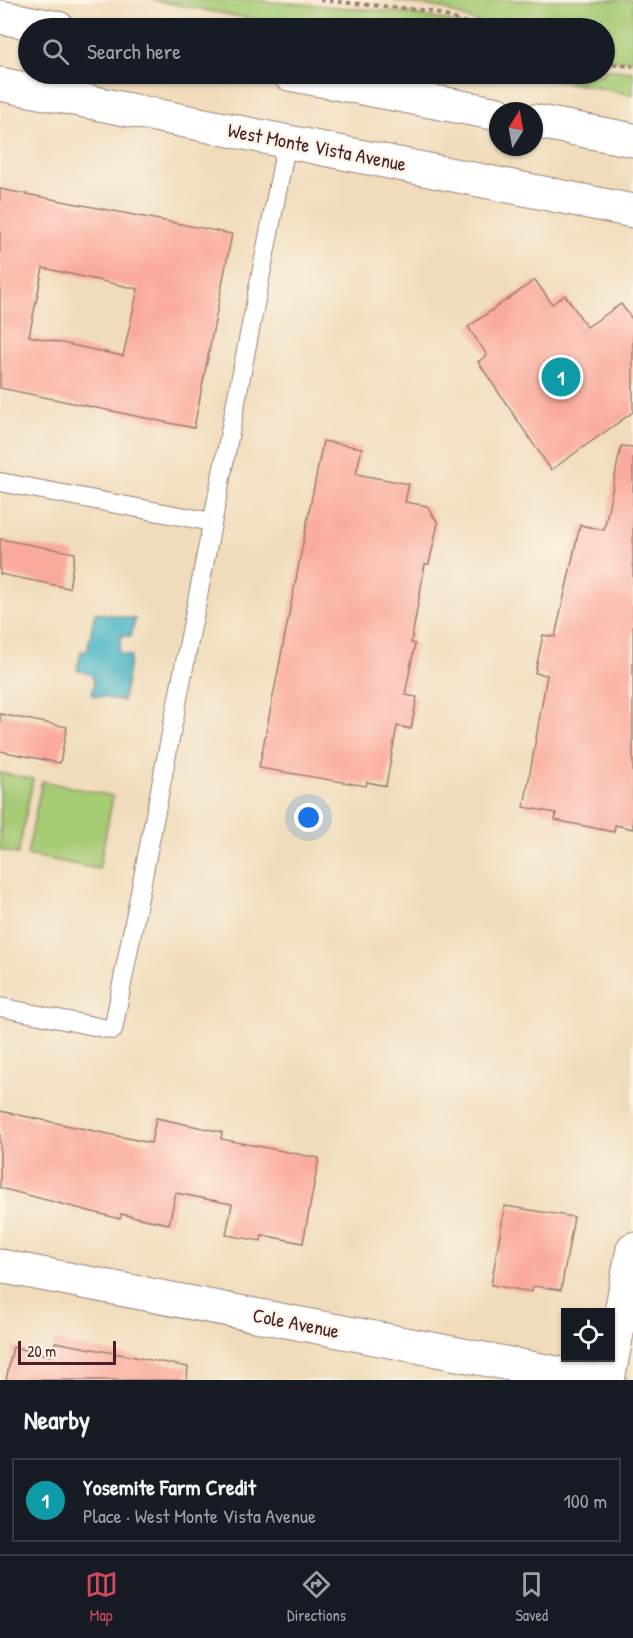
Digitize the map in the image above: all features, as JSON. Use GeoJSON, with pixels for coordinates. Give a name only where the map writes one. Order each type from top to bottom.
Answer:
{"type":"FeatureCollection","features":[{"type":"Feature","properties":{"kind":"main road"},"geometry":{"type":"LineString","coordinates":[[0,17],[18,20]]}},
{"type":"Feature","properties":{"kind":"main road","name":"West Monte Vista Avenue"},"geometry":{"type":"LineString","coordinates":[[0,84],[633,211]]}},
{"type":"Feature","properties":{"kind":"main road"},"geometry":{"type":"LineString","coordinates":[[341,84],[489,112]]}},
{"type":"Feature","properties":{"kind":"main road"},"geometry":{"type":"LineString","coordinates":[[543,123],[633,140]]}},
{"type":"Feature","properties":{"kind":"main road"},"geometry":{"type":"LineString","coordinates":[[608,1380],[633,1249]]}},
{"type":"Feature","properties":{"kind":"main road","name":"Cole Avenue"},"geometry":{"type":"LineString","coordinates":[[0,1266],[593,1380]]}},
{"type":"Feature","properties":{"kind":"lane"},"geometry":{"type":"LineString","coordinates":[[0,1007],[113,1030],[286,141]]}},
{"type":"Feature","properties":{"kind":"lane"},"geometry":{"type":"LineString","coordinates":[[0,482],[212,522]]}},
{"type":"Feature","properties":{"kind":"path"},"geometry":{"type":"LineString","coordinates":[[320,0],[430,11],[451,18]]}},
{"type":"Feature","properties":{"kind":"path"},"geometry":{"type":"LineString","coordinates":[[615,65],[633,66]]}},
{"type":"Feature","properties":{"kind":"green space"},"geometry":{"type":"Polygon","coordinates":[[[153,0],[252,0],[408,13],[434,18],[246,18],[153,0]]]}},
{"type":"Feature","properties":{"kind":"green space"},"geometry":{"type":"Polygon","coordinates":[[[392,0],[633,0],[633,61],[615,60],[615,18],[466,18],[441,8],[392,0]]]}},
{"type":"Feature","properties":{"kind":"green space"},"geometry":{"type":"Polygon","coordinates":[[[615,70],[633,72],[633,95],[577,84],[615,84],[615,70]]]}},
{"type":"Feature","properties":{"kind":"green space"},"geometry":{"type":"Polygon","coordinates":[[[0,773],[33,779],[18,854],[0,850],[0,773]]]}},
{"type":"Feature","properties":{"kind":"green space"},"geometry":{"type":"Polygon","coordinates":[[[42,781],[113,796],[99,869],[27,855],[42,781]]]}},
{"type":"Feature","properties":{"kind":"water"},"geometry":{"type":"Polygon","coordinates":[[[95,612],[135,619],[131,637],[122,635],[119,653],[131,656],[123,701],[92,695],[94,682],[92,675],[77,670],[81,651],[87,651],[95,612]]]}},
{"type":"Feature","properties":{"kind":"building"},"geometry":{"type":"Polygon","coordinates":[[[0,189],[232,234],[194,428],[0,388],[0,189]],[[43,268],[29,336],[123,356],[138,289],[43,268]]]}},
{"type":"Feature","properties":{"kind":"building"},"geometry":{"type":"Polygon","coordinates":[[[535,280],[552,304],[565,295],[587,327],[621,304],[633,320],[633,412],[551,470],[478,362],[487,355],[468,327],[535,280]]]}},
{"type":"Feature","properties":{"kind":"building"},"geometry":{"type":"Polygon","coordinates":[[[323,441],[362,448],[356,474],[409,484],[405,502],[427,506],[438,523],[429,564],[425,564],[411,643],[415,644],[405,695],[417,697],[411,729],[397,726],[386,786],[367,782],[366,786],[259,768],[323,441]]]}},
{"type":"Feature","properties":{"kind":"building"},"geometry":{"type":"Polygon","coordinates":[[[621,446],[633,447],[633,829],[615,825],[614,832],[555,820],[556,813],[524,807],[547,675],[535,673],[543,635],[555,637],[580,525],[604,530],[621,446]]]}},
{"type":"Feature","properties":{"kind":"building"},"geometry":{"type":"Polygon","coordinates":[[[0,539],[75,553],[69,588],[0,574],[0,539]]]}},
{"type":"Feature","properties":{"kind":"building"},"geometry":{"type":"Polygon","coordinates":[[[0,714],[67,727],[60,763],[0,751],[0,714]]]}},
{"type":"Feature","properties":{"kind":"building"},"geometry":{"type":"Polygon","coordinates":[[[0,1111],[151,1143],[156,1118],[222,1132],[221,1139],[319,1158],[303,1243],[262,1235],[261,1241],[226,1235],[232,1204],[176,1193],[169,1224],[121,1214],[120,1219],[0,1188],[0,1111]]]}},
{"type":"Feature","properties":{"kind":"building"},"geometry":{"type":"Polygon","coordinates":[[[505,1206],[574,1217],[561,1290],[533,1286],[532,1292],[491,1285],[505,1206]]]}},
{"type":"Feature","properties":{"kind":"building"},"geometry":{"type":"Polygon","coordinates":[[[55,1342],[188,1367],[187,1380],[6,1380],[13,1347],[52,1356],[55,1342]]]}},
{"type":"Feature","properties":{"kind":"place","name":"Yosemite Farm Credit"},"geometry":{"type":"Point","coordinates":[561,377]}}]}
